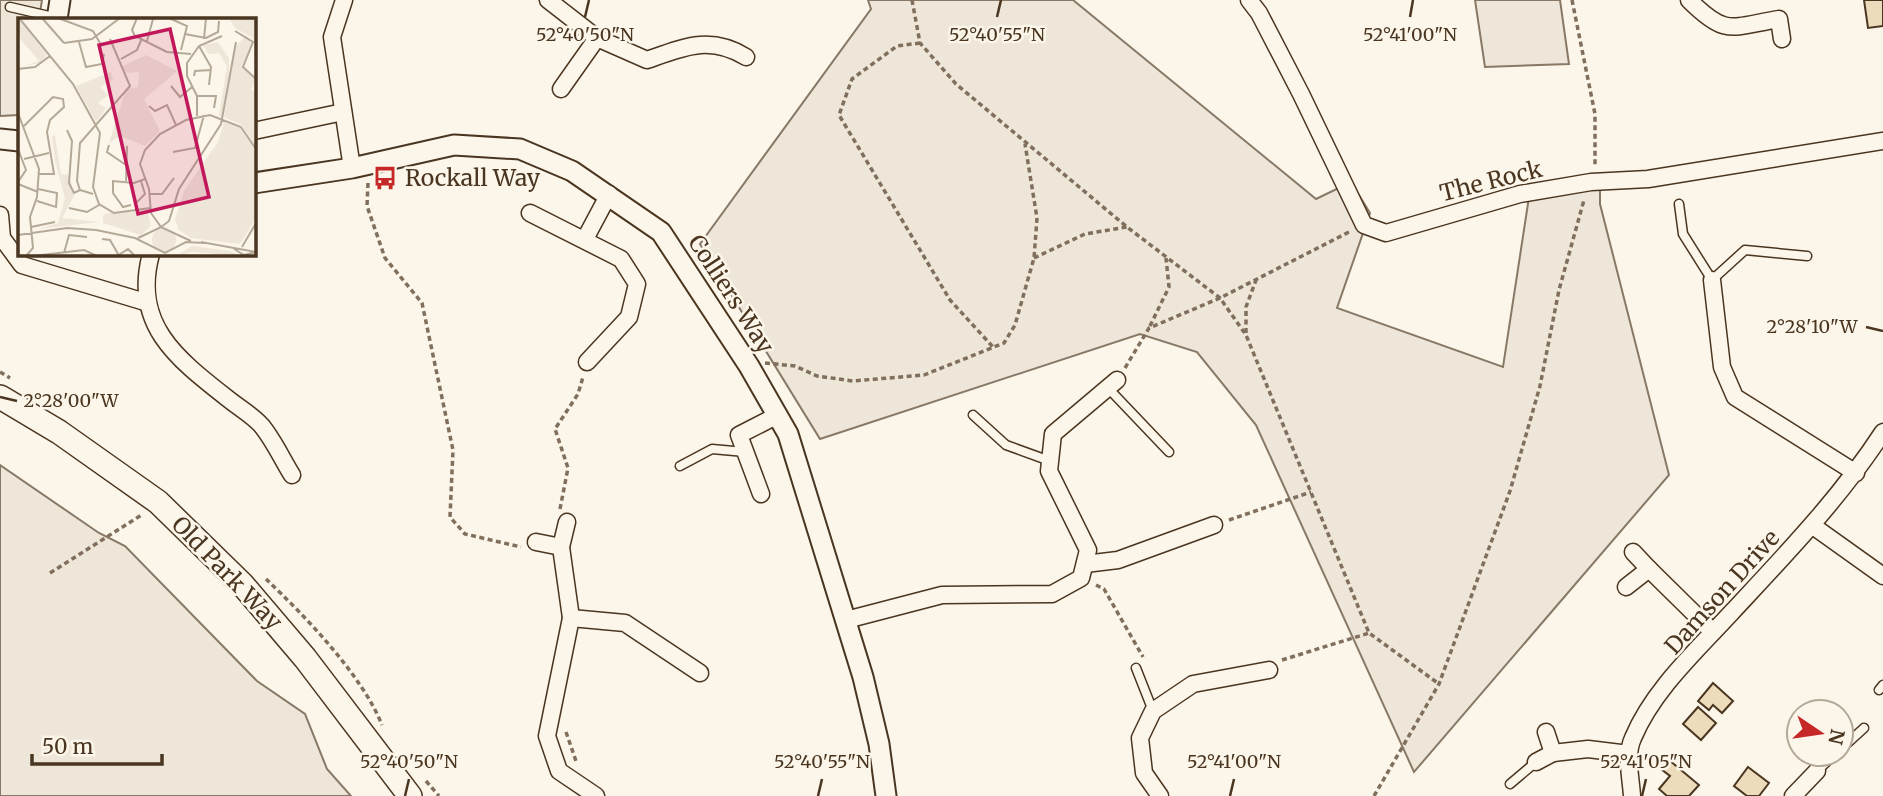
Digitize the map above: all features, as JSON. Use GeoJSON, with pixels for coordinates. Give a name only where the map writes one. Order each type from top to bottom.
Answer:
{"type":"FeatureCollection","features":[{"type":"Feature","properties":{"kind":"main road","name":"Old Park Way"},"geometry":{"type":"LineString","coordinates":[[0,397],[59,432],[158,502],[242,584],[287,636],[410,796]]}},
{"type":"Feature","properties":{"kind":"street"},"geometry":{"type":"LineString","coordinates":[[57,18],[60,0]]}},
{"type":"Feature","properties":{"kind":"street"},"geometry":{"type":"LineString","coordinates":[[344,0],[332,37],[344,111],[360,166]]}},
{"type":"Feature","properties":{"kind":"street"},"geometry":{"type":"LineString","coordinates":[[548,0],[597,38],[647,60],[692,45],[728,46],[746,57]]}},
{"type":"Feature","properties":{"kind":"street"},"geometry":{"type":"LineString","coordinates":[[1249,0],[1259,13],[1295,82],[1364,225]]}},
{"type":"Feature","properties":{"kind":"street"},"geometry":{"type":"LineString","coordinates":[[1689,0],[1718,25],[1729,27],[1779,19],[1782,39]]}},
{"type":"Feature","properties":{"kind":"street"},"geometry":{"type":"LineString","coordinates":[[561,89],[597,38]]}},
{"type":"Feature","properties":{"kind":"street"},"geometry":{"type":"LineString","coordinates":[[256,131],[344,111]]}},
{"type":"Feature","properties":{"kind":"street"},"geometry":{"type":"LineString","coordinates":[[0,139],[18,141]]}},
{"type":"Feature","properties":{"kind":"street","name":"The Rock"},"geometry":{"type":"LineString","coordinates":[[1364,225],[1386,233],[1520,194],[1591,182],[1648,179],[1883,141]]}},
{"type":"Feature","properties":{"kind":"street","name":"Colliers Way"},"geometry":{"type":"LineString","coordinates":[[256,183],[360,166],[454,145],[520,149],[572,171],[661,232],[749,366],[788,434],[846,620],[879,744],[886,796]]}},
{"type":"Feature","properties":{"kind":"street"},"geometry":{"type":"LineString","coordinates":[[585,239],[609,194]]}},
{"type":"Feature","properties":{"kind":"street"},"geometry":{"type":"LineString","coordinates":[[530,213],[621,259],[637,284],[629,317],[587,362]]}},
{"type":"Feature","properties":{"kind":"street"},"geometry":{"type":"LineString","coordinates":[[0,215],[2,238],[22,265],[145,302]]}},
{"type":"Feature","properties":{"kind":"street"},"geometry":{"type":"LineString","coordinates":[[150,256],[145,275],[145,302],[160,338],[219,392],[261,425],[292,475]]}},
{"type":"Feature","properties":{"kind":"street"},"geometry":{"type":"LineString","coordinates":[[1712,280],[1722,367],[1735,397],[1856,472]]}},
{"type":"Feature","properties":{"kind":"street"},"geometry":{"type":"LineString","coordinates":[[1083,571],[1088,550],[1049,471],[1053,434],[1112,384]]}},
{"type":"Feature","properties":{"kind":"street"},"geometry":{"type":"LineString","coordinates":[[761,494],[738,435],[778,415]]}},
{"type":"Feature","properties":{"kind":"street","name":"Damson Drive"},"geometry":{"type":"LineString","coordinates":[[1632,796],[1629,754],[1632,740],[1651,704],[1713,632],[1813,526],[1856,472],[1883,432]]}},
{"type":"Feature","properties":{"kind":"street"},"geometry":{"type":"LineString","coordinates":[[567,522],[561,547],[570,618],[547,736],[559,771],[591,792]]}},
{"type":"Feature","properties":{"kind":"street"},"geometry":{"type":"LineString","coordinates":[[846,620],[942,594],[1052,594],[1083,571],[1118,561],[1214,525]]}},
{"type":"Feature","properties":{"kind":"street"},"geometry":{"type":"LineString","coordinates":[[1813,526],[1883,576]]}},
{"type":"Feature","properties":{"kind":"street"},"geometry":{"type":"LineString","coordinates":[[536,542],[561,547]]}},
{"type":"Feature","properties":{"kind":"street"},"geometry":{"type":"LineString","coordinates":[[1633,552],[1713,632]]}},
{"type":"Feature","properties":{"kind":"street"},"geometry":{"type":"LineString","coordinates":[[1626,586],[1649,569]]}},
{"type":"Feature","properties":{"kind":"street"},"geometry":{"type":"LineString","coordinates":[[570,618],[625,623],[700,673]]}},
{"type":"Feature","properties":{"kind":"street"},"geometry":{"type":"LineString","coordinates":[[1160,796],[1143,773],[1140,738],[1153,711],[1193,684],[1269,670]]}},
{"type":"Feature","properties":{"kind":"street"},"geometry":{"type":"LineString","coordinates":[[1546,732],[1553,753]]}},
{"type":"Feature","properties":{"kind":"street"},"geometry":{"type":"LineString","coordinates":[[1536,762],[1553,753],[1588,749],[1629,754]]}},
{"type":"Feature","properties":{"kind":"street"},"geometry":{"type":"LineString","coordinates":[[1793,796],[1817,771]]}},
{"type":"Feature","properties":{"kind":"lane"},"geometry":{"type":"LineString","coordinates":[[10,7],[53,18]]}},
{"type":"Feature","properties":{"kind":"lane"},"geometry":{"type":"LineString","coordinates":[[1679,204],[1683,234],[1712,280],[1745,250],[1807,256]]}},
{"type":"Feature","properties":{"kind":"lane"},"geometry":{"type":"LineString","coordinates":[[1112,384],[1169,452]]}},
{"type":"Feature","properties":{"kind":"lane"},"geometry":{"type":"LineString","coordinates":[[973,415],[1006,445],[1050,461]]}},
{"type":"Feature","properties":{"kind":"lane"},"geometry":{"type":"LineString","coordinates":[[680,466],[712,449],[745,452]]}},
{"type":"Feature","properties":{"kind":"lane"},"geometry":{"type":"LineString","coordinates":[[1136,668],[1153,711]]}},
{"type":"Feature","properties":{"kind":"lane"},"geometry":{"type":"LineString","coordinates":[[1855,736],[1864,728]]}},
{"type":"Feature","properties":{"kind":"lane"},"geometry":{"type":"LineString","coordinates":[[1510,784],[1536,762]]}},
{"type":"Feature","properties":{"kind":"lane"},"geometry":{"type":"LineString","coordinates":[[1817,771],[1820,768]]}},
{"type":"Feature","properties":{"kind":"path"},"geometry":{"type":"LineString","coordinates":[[912,0],[920,43],[956,84],[1126,227],[1220,298],[1246,335],[1369,633],[1439,684]]}},
{"type":"Feature","properties":{"kind":"path"},"geometry":{"type":"LineString","coordinates":[[1374,796],[1439,684],[1524,443],[1548,354],[1575,225],[1595,173],[1595,114],[1572,0]]}},
{"type":"Feature","properties":{"kind":"path"},"geometry":{"type":"LineString","coordinates":[[920,43],[897,46],[852,79],[839,115],[950,300],[993,347]]}},
{"type":"Feature","properties":{"kind":"path"},"geometry":{"type":"LineString","coordinates":[[749,366],[771,362],[794,366],[817,376],[853,381],[924,374],[1004,343],[1015,325],[1034,257],[1037,218],[1024,142]]}},
{"type":"Feature","properties":{"kind":"path"},"geometry":{"type":"LineString","coordinates":[[360,166],[367,206],[385,258],[422,303],[453,450],[450,517],[466,534],[529,549],[536,542]]}},
{"type":"Feature","properties":{"kind":"path"},"geometry":{"type":"LineString","coordinates":[[1149,328],[1220,298],[1364,225]]}},
{"type":"Feature","properties":{"kind":"path"},"geometry":{"type":"LineString","coordinates":[[1034,257],[1085,234],[1126,227]]}},
{"type":"Feature","properties":{"kind":"path"},"geometry":{"type":"LineString","coordinates":[[1112,384],[1149,328],[1169,287],[1166,257]]}},
{"type":"Feature","properties":{"kind":"path"},"geometry":{"type":"LineString","coordinates":[[1246,335],[1246,307],[1257,279]]}},
{"type":"Feature","properties":{"kind":"path"},"geometry":{"type":"LineString","coordinates":[[567,522],[559,513],[568,468],[555,429],[578,394],[587,362]]}},
{"type":"Feature","properties":{"kind":"path"},"geometry":{"type":"LineString","coordinates":[[1214,525],[1311,492]]}},
{"type":"Feature","properties":{"kind":"path"},"geometry":{"type":"LineString","coordinates":[[50,573],[130,525],[158,502]]}},
{"type":"Feature","properties":{"kind":"path"},"geometry":{"type":"LineString","coordinates":[[1083,571],[1104,589],[1149,667]]}},
{"type":"Feature","properties":{"kind":"path"},"geometry":{"type":"LineString","coordinates":[[1269,670],[1283,659],[1369,633]]}},
{"type":"Feature","properties":{"kind":"path"},"geometry":{"type":"LineString","coordinates":[[554,700],[591,792]]}},
{"type":"Feature","properties":{"kind":"shaded area"},"geometry":{"type":"Polygon","coordinates":[[[0,0],[42,0],[39,18],[18,18],[18,115],[0,116],[0,0]]]}},
{"type":"Feature","properties":{"kind":"shaded area"},"geometry":{"type":"Polygon","coordinates":[[[868,0],[1073,0],[1316,199],[1351,182],[1370,213],[1337,308],[1503,367],[1529,197],[1600,185],[1600,204],[1669,475],[1414,772],[1256,425],[1197,352],[1140,334],[820,439],[700,244],[871,9],[868,0]]]}},
{"type":"Feature","properties":{"kind":"shaded area"},"geometry":{"type":"Polygon","coordinates":[[[1475,0],[1560,0],[1569,64],[1485,67],[1475,0]]]}},
{"type":"Feature","properties":{"kind":"shaded area"},"geometry":{"type":"Polygon","coordinates":[[[0,465],[99,533],[125,546],[257,681],[305,714],[327,769],[351,796],[0,796],[0,465]]]}},
{"type":"Feature","properties":{"kind":"building"},"geometry":{"type":"Polygon","coordinates":[[[1864,0],[1883,0],[1883,26],[1868,28],[1864,0]]]}},
{"type":"Feature","properties":{"kind":"building"},"geometry":{"type":"Polygon","coordinates":[[[1713,683],[1733,701],[1722,713],[1713,705],[1709,710],[1698,701],[1713,683]]]}},
{"type":"Feature","properties":{"kind":"building"},"geometry":{"type":"Polygon","coordinates":[[[1698,707],[1716,723],[1701,740],[1683,724],[1698,707]]]}},
{"type":"Feature","properties":{"kind":"building"},"geometry":{"type":"Polygon","coordinates":[[[1669,760],[1699,785],[1689,796],[1667,796],[1659,789],[1670,776],[1661,769],[1669,760]]]}},
{"type":"Feature","properties":{"kind":"building"},"geometry":{"type":"Polygon","coordinates":[[[1748,767],[1769,783],[1759,796],[1747,796],[1734,786],[1748,767]]]}},
{"type":"Feature","properties":{"kind":"place","name":"Rockall Way"},"geometry":{"type":"Point","coordinates":[385,178]}}]}
